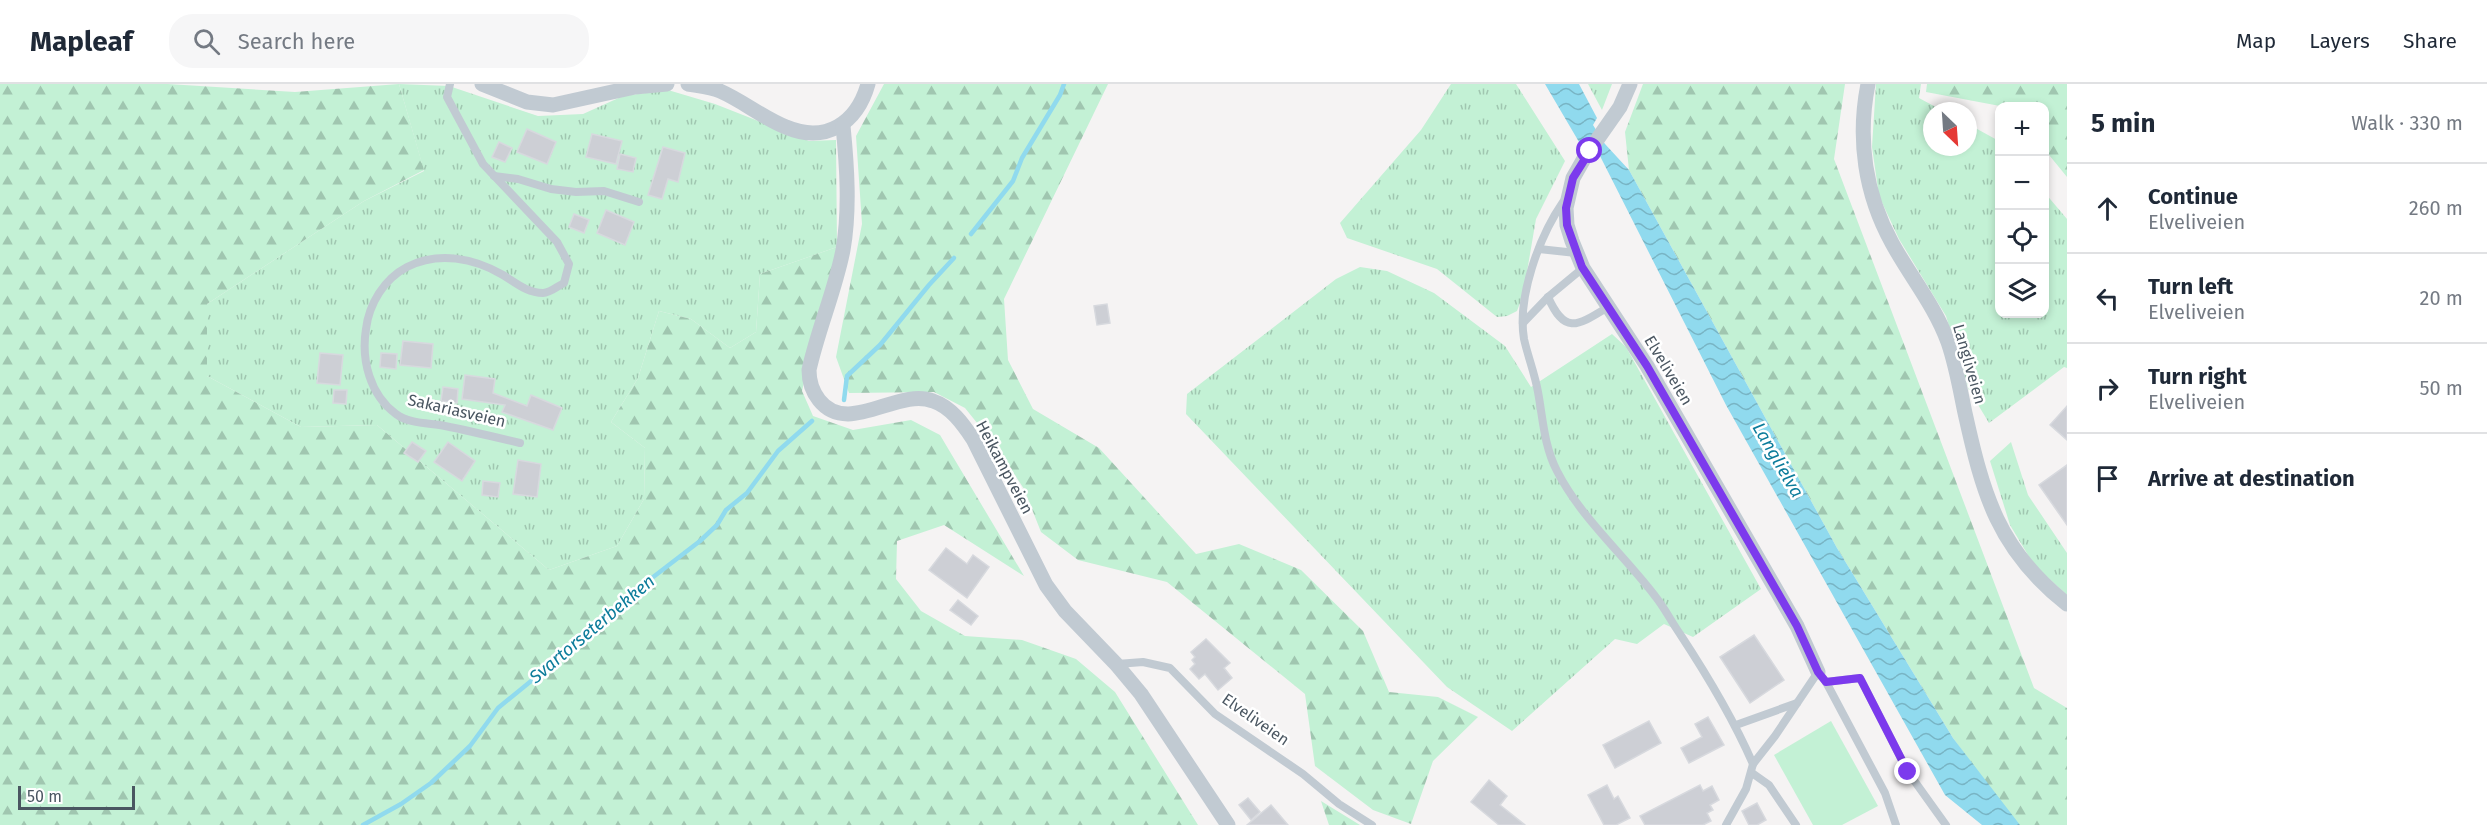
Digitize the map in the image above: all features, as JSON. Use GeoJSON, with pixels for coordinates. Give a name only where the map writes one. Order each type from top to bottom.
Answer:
{"type":"FeatureCollection","features":[{"type":"Feature","properties":{"kind":"street"},"geometry":{"type":"LineString","coordinates":[[482,84],[527,102],[553,105],[634,87],[668,84]]}},
{"type":"Feature","properties":{"kind":"street"},"geometry":{"type":"LineString","coordinates":[[688,84],[719,90],[785,127],[802,132],[817,132],[843,126],[858,106],[868,84]]}},
{"type":"Feature","properties":{"kind":"street","name":"Elveliveien"},"geometry":{"type":"LineString","coordinates":[[1630,84],[1620,107],[1573,178],[1569,194],[1567,225],[1580,260],[1647,366],[1797,626],[1822,677]]}},
{"type":"Feature","properties":{"kind":"street","name":"Langliveien"},"geometry":{"type":"LineString","coordinates":[[1868,84],[1863,124],[1865,170],[1878,214],[1892,243],[1936,315],[1947,341],[1982,485],[2000,529],[2040,581],[2067,604]]}},
{"type":"Feature","properties":{"kind":"street","name":"Heikampveien"},"geometry":{"type":"LineString","coordinates":[[843,126],[846,227],[841,259],[809,370],[813,390],[822,405],[848,414],[913,399],[933,400],[949,410],[973,439],[1018,532],[1051,592],[1065,611],[1116,664],[1165,728],[1228,825]]}},
{"type":"Feature","properties":{"kind":"lane","name":"Sakariasveien"},"geometry":{"type":"LineString","coordinates":[[450,84],[447,97],[483,164],[557,242],[569,264],[564,283],[545,293],[525,290],[501,274],[466,259],[436,259],[407,267],[381,288],[367,318],[363,343],[367,373],[379,396],[397,415],[417,422],[520,443]]}},
{"type":"Feature","properties":{"kind":"lane"},"geometry":{"type":"LineString","coordinates":[[494,176],[518,179],[551,189],[576,192],[604,191],[639,202]]}},
{"type":"Feature","properties":{"kind":"lane"},"geometry":{"type":"LineString","coordinates":[[1569,194],[1552,218],[1539,249],[1525,297],[1524,339],[1538,392],[1546,442],[1556,470],[1593,524],[1657,597],[1736,725],[1753,764],[1752,773],[1726,825]]}},
{"type":"Feature","properties":{"kind":"lane"},"geometry":{"type":"LineString","coordinates":[[1523,323],[1580,260],[1539,249]]}},
{"type":"Feature","properties":{"kind":"lane"},"geometry":{"type":"LineString","coordinates":[[1548,297],[1556,316],[1565,322],[1578,323],[1608,307]]}},
{"type":"Feature","properties":{"kind":"lane","name":"Elveliveien"},"geometry":{"type":"LineString","coordinates":[[1116,664],[1143,662],[1170,668],[1215,714],[1303,774],[1339,804],[1372,825]]}},
{"type":"Feature","properties":{"kind":"lane"},"geometry":{"type":"LineString","coordinates":[[1822,677],[1885,793],[1896,825]]}},
{"type":"Feature","properties":{"kind":"lane"},"geometry":{"type":"LineString","coordinates":[[1753,764],[1797,704],[1822,677],[1860,678],[1908,772],[1946,825]]}},
{"type":"Feature","properties":{"kind":"lane"},"geometry":{"type":"LineString","coordinates":[[1736,725],[1797,704]]}},
{"type":"Feature","properties":{"kind":"lane"},"geometry":{"type":"LineString","coordinates":[[1752,773],[1769,785],[1796,825]]}},
{"type":"Feature","properties":{"kind":"green space"},"geometry":{"type":"Polygon","coordinates":[[[0,84],[168,84],[295,92],[399,84],[424,170],[364,201],[207,304],[207,376],[301,427],[377,425],[549,570],[617,546],[644,499],[645,448],[611,422],[638,378],[659,311],[691,319],[730,348],[756,332],[760,274],[837,247],[802,391],[813,416],[853,430],[911,420],[940,435],[1024,576],[944,525],[897,541],[896,579],[921,611],[965,636],[1022,640],[1076,659],[1115,692],[1198,825],[0,825],[0,84]]]}},
{"type":"Feature","properties":{"kind":"green space"},"geometry":{"type":"Polygon","coordinates":[[[399,84],[449,86],[538,116],[583,114],[623,96],[668,90],[715,104],[809,141],[836,140],[837,247],[760,274],[756,332],[730,348],[691,319],[659,311],[638,378],[611,422],[645,448],[644,499],[617,546],[549,570],[377,425],[301,427],[207,376],[207,304],[364,201],[424,171],[399,84]]]}},
{"type":"Feature","properties":{"kind":"green space"},"geometry":{"type":"Polygon","coordinates":[[[884,84],[1108,84],[1004,299],[1008,360],[1033,409],[1099,448],[1196,554],[1239,544],[1301,570],[1363,631],[1389,692],[1438,697],[1478,717],[1433,761],[1411,824],[1373,810],[1315,766],[1305,694],[1167,582],[1078,560],[1041,532],[1024,489],[998,449],[965,408],[934,392],[849,393],[836,357],[862,224],[856,136],[884,84]]]}},
{"type":"Feature","properties":{"kind":"green space"},"geometry":{"type":"Polygon","coordinates":[[[1451,84],[1516,84],[1565,161],[1536,219],[1523,295],[1517,311],[1507,316],[1497,317],[1437,269],[1347,238],[1340,223],[1421,130],[1451,84]]]}},
{"type":"Feature","properties":{"kind":"green space"},"geometry":{"type":"Polygon","coordinates":[[[1588,84],[1612,84],[1602,110],[1588,84]]]}},
{"type":"Feature","properties":{"kind":"green space"},"geometry":{"type":"Polygon","coordinates":[[[1643,84],[1845,84],[1834,159],[2034,688],[2067,708],[2067,825],[2020,825],[2014,821],[1953,738],[1837,548],[1629,170],[1625,132],[1643,84]]]}},
{"type":"Feature","properties":{"kind":"green space"},"geometry":{"type":"Polygon","coordinates":[[[1876,84],[1921,84],[1919,98],[1926,102],[1923,102],[1923,156],[1977,156],[1977,129],[1995,139],[1995,318],[2049,318],[2049,198],[2067,219],[2067,368],[2064,367],[1989,423],[1968,388],[1946,316],[1899,239],[1879,196],[1872,147],[1876,84]]]}},
{"type":"Feature","properties":{"kind":"green space"},"geometry":{"type":"Polygon","coordinates":[[[1927,84],[2067,84],[2067,177],[2049,155],[2049,102],[1995,102],[1995,105],[1926,92],[1927,84]]]}},
{"type":"Feature","properties":{"kind":"green space"},"geometry":{"type":"Polygon","coordinates":[[[1360,267],[1387,271],[1434,293],[1505,346],[1531,387],[1612,334],[1626,347],[1761,589],[1693,637],[1664,624],[1637,644],[1615,639],[1512,731],[1447,687],[1186,414],[1187,394],[1336,279],[1360,267]]]}},
{"type":"Feature","properties":{"kind":"green space"},"geometry":{"type":"Polygon","coordinates":[[[2011,442],[2028,495],[2067,553],[2067,595],[2034,565],[2010,525],[1990,461],[2011,442]]]}},
{"type":"Feature","properties":{"kind":"green space"},"geometry":{"type":"Polygon","coordinates":[[[1831,721],[1878,806],[1842,825],[1813,825],[1774,755],[1831,721]]]}},
{"type":"Feature","properties":{"kind":"green space"},"geometry":{"type":"Polygon","coordinates":[[[1321,801],[1360,825],[1329,825],[1321,801]]]}},
{"type":"Feature","properties":{"kind":"water","name":"Langlielva"},"geometry":{"type":"Polygon","coordinates":[[[1545,84],[1579,84],[1597,118],[1593,125],[1605,144],[1629,170],[1837,548],[1953,738],[2020,825],[1982,825],[1945,795],[1726,405],[1600,156],[1586,140],[1579,142],[1545,84]]]}},
{"type":"Feature","properties":{"kind":"building"},"geometry":{"type":"Polygon","coordinates":[[[527,129],[556,142],[547,164],[517,152],[527,129]]]}},
{"type":"Feature","properties":{"kind":"building"},"geometry":{"type":"Polygon","coordinates":[[[592,134],[622,141],[616,164],[586,157],[592,134]]]}},
{"type":"Feature","properties":{"kind":"building"},"geometry":{"type":"Polygon","coordinates":[[[499,142],[512,148],[505,162],[492,157],[499,142]]]}},
{"type":"Feature","properties":{"kind":"building"},"geometry":{"type":"Polygon","coordinates":[[[663,147],[685,153],[678,182],[668,179],[662,199],[648,195],[663,147]]]}},
{"type":"Feature","properties":{"kind":"building"},"geometry":{"type":"Polygon","coordinates":[[[620,154],[636,158],[633,172],[617,169],[620,154]]]}},
{"type":"Feature","properties":{"kind":"building"},"geometry":{"type":"Polygon","coordinates":[[[606,210],[634,222],[625,245],[597,233],[606,210]]]}},
{"type":"Feature","properties":{"kind":"building"},"geometry":{"type":"Polygon","coordinates":[[[574,214],[589,220],[584,233],[569,227],[574,214]]]}},
{"type":"Feature","properties":{"kind":"building"},"geometry":{"type":"Polygon","coordinates":[[[1107,304],[1110,323],[1097,325],[1094,306],[1107,304]]]}},
{"type":"Feature","properties":{"kind":"building"},"geometry":{"type":"Polygon","coordinates":[[[403,341],[433,344],[431,368],[400,365],[403,341]]]}},
{"type":"Feature","properties":{"kind":"building"},"geometry":{"type":"Polygon","coordinates":[[[320,353],[343,355],[340,385],[317,383],[320,353]]]}},
{"type":"Feature","properties":{"kind":"building"},"geometry":{"type":"Polygon","coordinates":[[[381,353],[397,354],[396,369],[380,367],[381,353]]]}},
{"type":"Feature","properties":{"kind":"building"},"geometry":{"type":"Polygon","coordinates":[[[465,375],[495,379],[493,393],[527,406],[531,395],[562,408],[553,430],[502,412],[505,405],[462,399],[465,375]]]}},
{"type":"Feature","properties":{"kind":"building"},"geometry":{"type":"Polygon","coordinates":[[[443,387],[458,389],[457,403],[441,401],[443,387]]]}},
{"type":"Feature","properties":{"kind":"building"},"geometry":{"type":"Polygon","coordinates":[[[334,390],[347,390],[346,404],[333,403],[334,390]]]}},
{"type":"Feature","properties":{"kind":"building"},"geometry":{"type":"Polygon","coordinates":[[[2067,406],[2067,440],[2050,425],[2067,406]]]}},
{"type":"Feature","properties":{"kind":"building"},"geometry":{"type":"Polygon","coordinates":[[[412,442],[426,451],[418,462],[404,453],[412,442]]]}},
{"type":"Feature","properties":{"kind":"building"},"geometry":{"type":"Polygon","coordinates":[[[448,442],[475,461],[462,481],[434,462],[448,442]]]}},
{"type":"Feature","properties":{"kind":"building"},"geometry":{"type":"Polygon","coordinates":[[[518,460],[541,464],[537,497],[513,494],[518,460]]]}},
{"type":"Feature","properties":{"kind":"building"},"geometry":{"type":"Polygon","coordinates":[[[2067,465],[2067,525],[2039,485],[2067,465]]]}},
{"type":"Feature","properties":{"kind":"building"},"geometry":{"type":"Polygon","coordinates":[[[483,481],[500,483],[498,497],[482,495],[483,481]]]}},
{"type":"Feature","properties":{"kind":"building"},"geometry":{"type":"Polygon","coordinates":[[[946,548],[967,564],[973,555],[989,567],[967,598],[929,570],[946,548]]]}},
{"type":"Feature","properties":{"kind":"building"},"geometry":{"type":"Polygon","coordinates":[[[958,600],[978,616],[971,625],[950,610],[958,600]]]}},
{"type":"Feature","properties":{"kind":"building"},"geometry":{"type":"Polygon","coordinates":[[[1754,635],[1784,680],[1750,703],[1720,657],[1754,635]]]}},
{"type":"Feature","properties":{"kind":"building"},"geometry":{"type":"Polygon","coordinates":[[[1206,639],[1230,663],[1224,668],[1232,678],[1218,690],[1205,674],[1199,679],[1190,669],[1195,664],[1192,660],[1195,657],[1191,652],[1206,639]]]}},
{"type":"Feature","properties":{"kind":"building"},"geometry":{"type":"Polygon","coordinates":[[[1708,717],[1724,745],[1689,763],[1681,748],[1702,737],[1695,724],[1708,717]]]}},
{"type":"Feature","properties":{"kind":"building"},"geometry":{"type":"Polygon","coordinates":[[[1649,721],[1661,743],[1615,768],[1603,745],[1649,721]]]}},
{"type":"Feature","properties":{"kind":"building"},"geometry":{"type":"Polygon","coordinates":[[[1489,780],[1507,796],[1500,805],[1525,825],[1499,825],[1471,802],[1489,780]]]}},
{"type":"Feature","properties":{"kind":"building"},"geometry":{"type":"Polygon","coordinates":[[[1607,785],[1614,799],[1618,796],[1630,818],[1616,825],[1604,825],[1588,795],[1607,785]]]}},
{"type":"Feature","properties":{"kind":"building"},"geometry":{"type":"Polygon","coordinates":[[[1700,785],[1703,791],[1712,786],[1719,800],[1710,805],[1713,810],[1707,813],[1711,821],[1703,825],[1645,825],[1640,816],[1700,785]]]}},
{"type":"Feature","properties":{"kind":"building"},"geometry":{"type":"Polygon","coordinates":[[[1248,798],[1260,812],[1251,820],[1239,805],[1248,798]]]}},
{"type":"Feature","properties":{"kind":"building"},"geometry":{"type":"Polygon","coordinates":[[[1757,803],[1766,820],[1757,825],[1749,825],[1742,811],[1757,803]]]}},
{"type":"Feature","properties":{"kind":"building"},"geometry":{"type":"Polygon","coordinates":[[[1271,805],[1288,825],[1247,825],[1271,805]]]}},
{"type":"Feature","properties":{"kind":"waterway","name":"Svartorseterbekken"},"geometry":{"type":"LineString","coordinates":[[971,234],[1013,181],[1022,158],[1060,95],[1064,84]]}},
{"type":"Feature","properties":{"kind":"waterway","name":"Svartorseterbekken"},"geometry":{"type":"LineString","coordinates":[[844,400],[847,376],[880,345],[954,258]]}},
{"type":"Feature","properties":{"kind":"waterway","name":"Svartorseterbekken"},"geometry":{"type":"LineString","coordinates":[[363,825],[401,804],[431,783],[470,746],[498,708],[601,624],[622,601],[700,541],[717,525],[726,510],[747,493],[778,451],[812,421]]}},
{"type":"Feature","properties":{"kind":"route"},"geometry":{"type":"LineString","coordinates":[[1590,151],[1573,178],[1566,208],[1567,225],[1582,267],[1647,366],[1797,626],[1818,672],[1826,682],[1860,678],[1908,772]]}}]}
